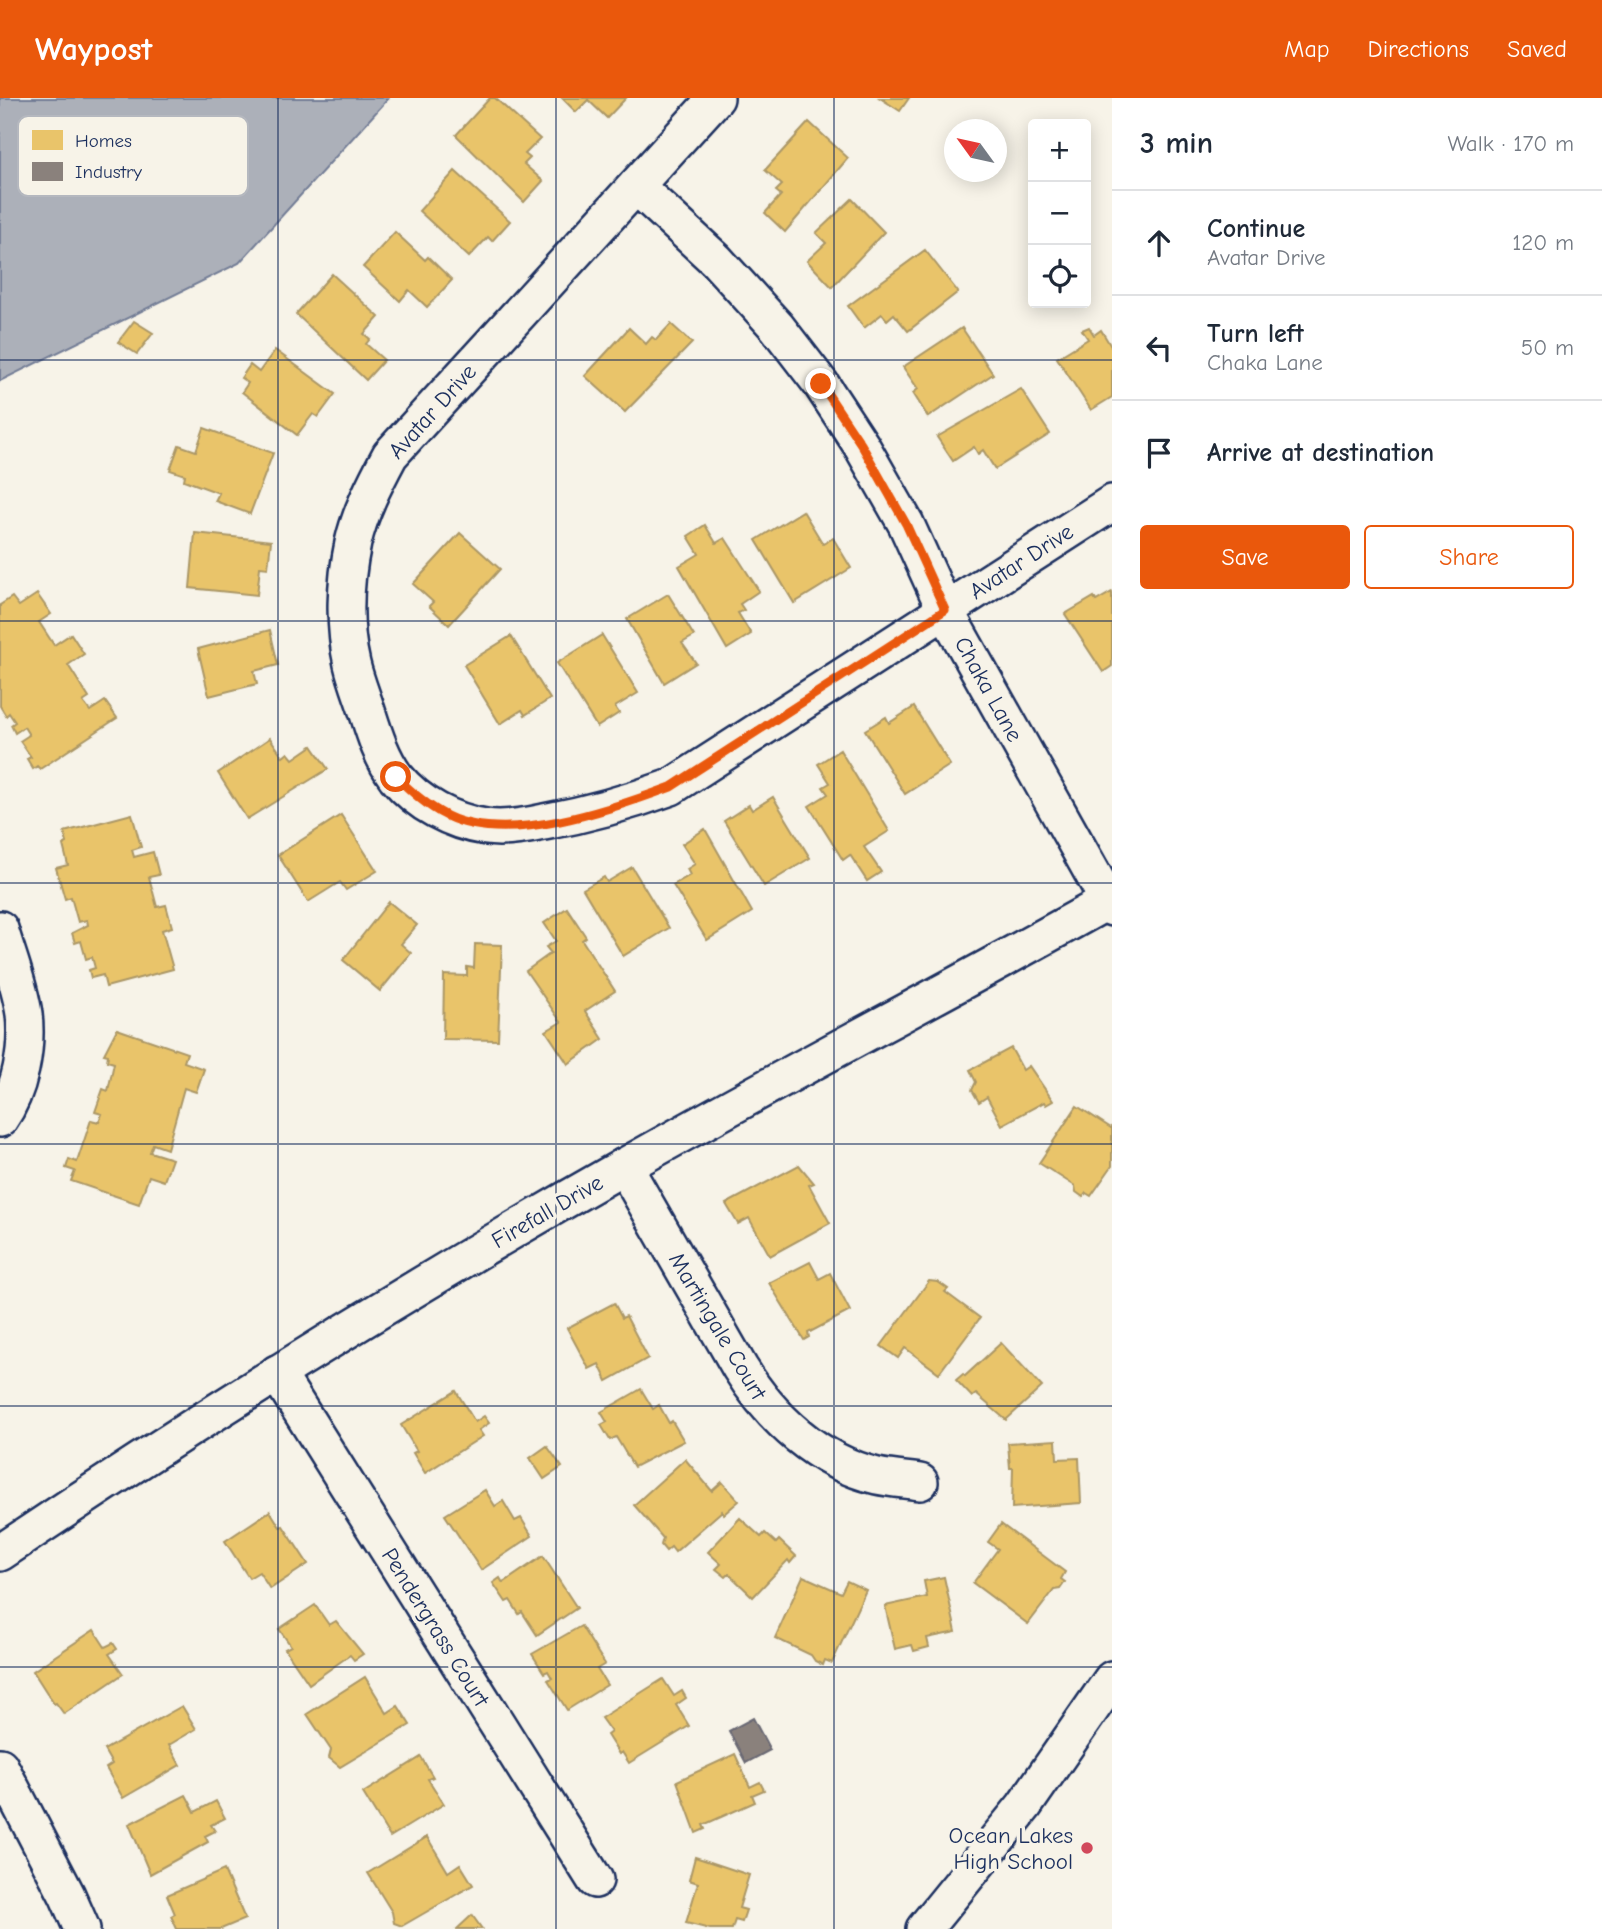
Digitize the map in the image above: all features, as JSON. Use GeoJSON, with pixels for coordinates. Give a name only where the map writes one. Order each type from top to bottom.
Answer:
{"type":"FeatureCollection","features":[{"type":"Feature","properties":{"kind":"street","name":"Avatar Drive"},"geometry":{"type":"LineString","coordinates":[[716,98],[390,455],[372,488],[354,542],[346,588],[348,635],[352,663],[379,749],[396,777],[420,800],[449,817],[488,827],[521,827],[581,816],[671,787],[1112,503]]}},
{"type":"Feature","properties":{"kind":"street","name":"Chaka Lane"},"geometry":{"type":"LineString","coordinates":[[636,186],[716,260],[777,327],[821,384],[861,444],[906,524],[945,610],[1111,903]]}},
{"type":"Feature","properties":{"kind":"street","name":"Firefall Drive"},"geometry":{"type":"LineString","coordinates":[[0,1553],[277,1373],[440,1273],[624,1166],[1111,903]]}},
{"type":"Feature","properties":{"kind":"street"},"geometry":{"type":"LineString","coordinates":[[0,929],[24,1013],[25,1043],[16,1091],[0,1119]]}},
{"type":"Feature","properties":{"kind":"street","name":"Martingale Court"},"geometry":{"type":"LineString","coordinates":[[624,1166],[740,1368],[758,1397],[780,1421],[843,1464],[876,1476],[920,1482]]}},
{"type":"Feature","properties":{"kind":"street","name":"Pendergrass Court"},"geometry":{"type":"LineString","coordinates":[[277,1373],[595,1880]]}},
{"type":"Feature","properties":{"kind":"street"},"geometry":{"type":"LineString","coordinates":[[924,1929],[1024,1806],[1112,1679]]}},
{"type":"Feature","properties":{"kind":"street"},"geometry":{"type":"LineString","coordinates":[[0,1766],[82,1929]]}},
{"type":"Feature","properties":{"kind":"shaded area"},"geometry":{"type":"Polygon","coordinates":[[[0,98],[389,98],[239,263],[0,381],[0,98]]]}},
{"type":"Feature","properties":{"kind":"building: Homes"},"geometry":{"type":"Polygon","coordinates":[[[490,98],[495,98],[540,139],[525,154],[530,158],[524,164],[543,181],[524,202],[456,135],[490,98]]]}},
{"type":"Feature","properties":{"kind":"building: Homes"},"geometry":{"type":"Polygon","coordinates":[[[562,98],[626,98],[607,118],[588,100],[576,112],[562,98]]]}},
{"type":"Feature","properties":{"kind":"building: Homes"},"geometry":{"type":"Polygon","coordinates":[[[880,98],[909,98],[900,111],[880,98]]]}},
{"type":"Feature","properties":{"kind":"building: Homes"},"geometry":{"type":"Polygon","coordinates":[[[809,122],[848,158],[785,232],[765,213],[781,195],[776,191],[782,185],[765,170],[809,122]]]}},
{"type":"Feature","properties":{"kind":"building: Homes"},"geometry":{"type":"Polygon","coordinates":[[[455,171],[510,221],[492,241],[488,237],[469,257],[419,211],[455,171]]]}},
{"type":"Feature","properties":{"kind":"building: Homes"},"geometry":{"type":"Polygon","coordinates":[[[852,199],[884,232],[832,287],[807,261],[826,243],[816,233],[852,199]]]}},
{"type":"Feature","properties":{"kind":"building: Homes"},"geometry":{"type":"Polygon","coordinates":[[[395,232],[425,260],[428,257],[452,280],[427,307],[409,290],[400,301],[363,267],[395,232]]]}},
{"type":"Feature","properties":{"kind":"building: Homes"},"geometry":{"type":"Polygon","coordinates":[[[925,250],[958,292],[908,331],[894,314],[887,320],[882,314],[864,328],[848,306],[925,250]]]}},
{"type":"Feature","properties":{"kind":"building: Homes"},"geometry":{"type":"Polygon","coordinates":[[[332,274],[379,317],[364,334],[370,339],[366,344],[384,360],[366,380],[296,314],[332,274]]]}},
{"type":"Feature","properties":{"kind":"building: Homes"},"geometry":{"type":"Polygon","coordinates":[[[134,321],[153,333],[137,354],[118,342],[134,321]]]}},
{"type":"Feature","properties":{"kind":"building: Homes"},"geometry":{"type":"Polygon","coordinates":[[[671,324],[692,343],[625,412],[585,376],[629,328],[646,344],[652,337],[656,340],[671,324]]]}},
{"type":"Feature","properties":{"kind":"building: Homes"},"geometry":{"type":"Polygon","coordinates":[[[1089,327],[1094,335],[1101,330],[1112,348],[1112,397],[1091,410],[1057,358],[1088,339],[1082,330],[1089,327]]]}},
{"type":"Feature","properties":{"kind":"building: Homes"},"geometry":{"type":"Polygon","coordinates":[[[962,328],[993,374],[928,417],[913,393],[918,389],[903,367],[962,328]]]}},
{"type":"Feature","properties":{"kind":"building: Homes"},"geometry":{"type":"Polygon","coordinates":[[[275,350],[335,394],[318,417],[313,414],[297,435],[242,392],[248,383],[241,378],[250,365],[259,372],[275,350]]]}},
{"type":"Feature","properties":{"kind":"building: Homes"},"geometry":{"type":"Polygon","coordinates":[[[1021,389],[1050,434],[995,469],[983,450],[978,454],[974,447],[953,461],[937,437],[1021,389]]]}},
{"type":"Feature","properties":{"kind":"building: Homes"},"geometry":{"type":"Polygon","coordinates":[[[204,428],[273,453],[250,514],[215,501],[219,493],[184,480],[185,475],[170,470],[179,445],[196,451],[204,428]]]}},
{"type":"Feature","properties":{"kind":"building: Homes"},"geometry":{"type":"Polygon","coordinates":[[[803,511],[823,544],[833,538],[851,568],[794,603],[756,540],[803,511]]]}},
{"type":"Feature","properties":{"kind":"building: Homes"},"geometry":{"type":"Polygon","coordinates":[[[705,525],[716,543],[725,538],[759,591],[740,604],[744,610],[738,613],[751,634],[727,649],[679,566],[699,554],[688,536],[705,525]]]}},
{"type":"Feature","properties":{"kind":"building: Homes"},"geometry":{"type":"Polygon","coordinates":[[[195,533],[271,541],[268,568],[260,567],[257,595],[190,588],[195,533]]]}},
{"type":"Feature","properties":{"kind":"building: Homes"},"geometry":{"type":"Polygon","coordinates":[[[460,533],[500,569],[449,625],[429,606],[433,602],[413,584],[460,533]]]}},
{"type":"Feature","properties":{"kind":"building: Homes"},"geometry":{"type":"Polygon","coordinates":[[[1112,592],[1112,666],[1103,672],[1065,614],[1094,597],[1096,601],[1112,592]]]}},
{"type":"Feature","properties":{"kind":"building: Homes"},"geometry":{"type":"Polygon","coordinates":[[[37,594],[51,614],[39,622],[54,645],[71,634],[84,654],[68,665],[89,698],[83,702],[90,711],[105,701],[117,718],[40,769],[37,766],[33,769],[27,759],[31,757],[20,741],[29,735],[24,727],[15,733],[11,725],[15,722],[9,713],[6,716],[0,706],[0,605],[12,597],[19,606],[37,594]]]}},
{"type":"Feature","properties":{"kind":"building: Homes"},"geometry":{"type":"Polygon","coordinates":[[[668,594],[694,636],[682,643],[696,663],[664,683],[627,619],[668,594]]]}},
{"type":"Feature","properties":{"kind":"building: Homes"},"geometry":{"type":"Polygon","coordinates":[[[270,630],[278,665],[254,671],[257,684],[209,696],[198,649],[270,630]]]}},
{"type":"Feature","properties":{"kind":"building: Homes"},"geometry":{"type":"Polygon","coordinates":[[[602,635],[638,693],[615,707],[619,713],[597,727],[557,663],[602,635]]]}},
{"type":"Feature","properties":{"kind":"building: Homes"},"geometry":{"type":"Polygon","coordinates":[[[511,636],[550,699],[525,715],[522,710],[500,724],[464,665],[511,636]]]}},
{"type":"Feature","properties":{"kind":"building: Homes"},"geometry":{"type":"Polygon","coordinates":[[[914,707],[950,765],[905,794],[865,730],[886,717],[889,723],[914,707]]]}},
{"type":"Feature","properties":{"kind":"building: Homes"},"geometry":{"type":"Polygon","coordinates":[[[270,738],[283,757],[288,753],[293,759],[312,746],[328,769],[247,819],[218,773],[270,738]]]}},
{"type":"Feature","properties":{"kind":"building: Homes"},"geometry":{"type":"Polygon","coordinates":[[[840,750],[889,831],[864,847],[881,872],[867,881],[850,855],[843,860],[809,806],[828,794],[823,787],[830,783],[818,764],[840,750]]]}},
{"type":"Feature","properties":{"kind":"building: Homes"},"geometry":{"type":"Polygon","coordinates":[[[773,797],[810,858],[764,886],[724,821],[749,805],[752,810],[773,797]]]}},
{"type":"Feature","properties":{"kind":"building: Homes"},"geometry":{"type":"Polygon","coordinates":[[[132,814],[141,847],[132,850],[134,857],[153,852],[159,875],[149,877],[157,907],[166,905],[172,927],[162,930],[173,969],[106,987],[103,975],[91,978],[89,970],[95,968],[92,957],[86,959],[81,941],[75,943],[72,933],[88,925],[87,920],[78,922],[71,897],[65,899],[56,868],[68,865],[63,845],[67,843],[64,832],[132,814]]]}},
{"type":"Feature","properties":{"kind":"building: Homes"},"geometry":{"type":"Polygon","coordinates":[[[341,815],[377,871],[346,890],[340,882],[308,902],[278,855],[341,815]]]}},
{"type":"Feature","properties":{"kind":"building: Homes"},"geometry":{"type":"Polygon","coordinates":[[[705,829],[752,912],[707,940],[673,885],[690,875],[687,869],[695,864],[682,844],[705,829]]]}},
{"type":"Feature","properties":{"kind":"building: Homes"},"geometry":{"type":"Polygon","coordinates":[[[632,867],[669,928],[623,956],[583,889],[604,877],[607,882],[632,867]]]}},
{"type":"Feature","properties":{"kind":"building: Homes"},"geometry":{"type":"Polygon","coordinates":[[[389,902],[417,925],[401,944],[411,953],[380,991],[343,960],[389,902]]]}},
{"type":"Feature","properties":{"kind":"building: Homes"},"geometry":{"type":"Polygon","coordinates":[[[567,908],[586,937],[582,940],[615,991],[585,1011],[603,1039],[568,1064],[546,1031],[561,1022],[526,971],[551,953],[546,947],[556,941],[544,923],[567,908]]]}},
{"type":"Feature","properties":{"kind":"building: Homes"},"geometry":{"type":"Polygon","coordinates":[[[475,944],[502,945],[498,1040],[443,1039],[444,975],[467,976],[467,967],[474,968],[475,944]]]}},
{"type":"Feature","properties":{"kind":"building: Homes"},"geometry":{"type":"Polygon","coordinates":[[[117,1029],[187,1053],[184,1062],[204,1069],[196,1092],[184,1088],[167,1149],[153,1144],[150,1152],[172,1159],[164,1181],[149,1176],[139,1204],[71,1181],[75,1171],[66,1168],[69,1159],[77,1162],[91,1120],[99,1122],[102,1114],[95,1112],[103,1089],[108,1091],[114,1063],[107,1061],[108,1055],[104,1054],[117,1029]]]}},
{"type":"Feature","properties":{"kind":"building: Homes"},"geometry":{"type":"Polygon","coordinates":[[[1011,1048],[1023,1070],[1029,1066],[1053,1101],[1046,1105],[1044,1102],[1002,1125],[987,1097],[979,1102],[972,1090],[976,1082],[970,1070],[1011,1048]]]}},
{"type":"Feature","properties":{"kind":"building: Homes"},"geometry":{"type":"Polygon","coordinates":[[[1077,1106],[1112,1127],[1112,1166],[1091,1196],[1086,1193],[1083,1197],[1076,1192],[1075,1186],[1039,1163],[1077,1106]]]}},
{"type":"Feature","properties":{"kind":"building: Homes"},"geometry":{"type":"Polygon","coordinates":[[[799,1165],[814,1183],[809,1185],[830,1223],[770,1256],[749,1218],[738,1224],[726,1204],[799,1165]]]}},
{"type":"Feature","properties":{"kind":"building: Homes"},"geometry":{"type":"Polygon","coordinates":[[[810,1262],[819,1279],[830,1273],[850,1311],[808,1333],[809,1337],[804,1340],[769,1283],[810,1262]]]}},
{"type":"Feature","properties":{"kind":"building: Homes"},"geometry":{"type":"Polygon","coordinates":[[[929,1281],[938,1282],[948,1289],[945,1292],[980,1318],[939,1373],[905,1348],[898,1358],[881,1346],[929,1281]]]}},
{"type":"Feature","properties":{"kind":"building: Homes"},"geometry":{"type":"Polygon","coordinates":[[[614,1303],[622,1318],[626,1316],[648,1358],[607,1381],[599,1364],[589,1369],[567,1328],[614,1303]]]}},
{"type":"Feature","properties":{"kind":"building: Homes"},"geometry":{"type":"Polygon","coordinates":[[[1001,1343],[1042,1387],[1006,1420],[976,1394],[972,1397],[956,1380],[963,1374],[965,1376],[1001,1343]]]}},
{"type":"Feature","properties":{"kind":"building: Homes"},"geometry":{"type":"Polygon","coordinates":[[[641,1389],[653,1409],[659,1405],[684,1441],[634,1467],[616,1437],[610,1440],[601,1425],[607,1422],[601,1412],[641,1389]]]}},
{"type":"Feature","properties":{"kind":"building: Homes"},"geometry":{"type":"Polygon","coordinates":[[[456,1391],[475,1422],[484,1416],[489,1423],[479,1430],[483,1436],[425,1473],[413,1453],[417,1451],[401,1425],[456,1391]]]}},
{"type":"Feature","properties":{"kind":"building: Homes"},"geometry":{"type":"Polygon","coordinates":[[[1056,1440],[1057,1459],[1079,1458],[1081,1503],[1012,1508],[1013,1468],[1010,1468],[1008,1443],[1056,1440]]]}},
{"type":"Feature","properties":{"kind":"building: Homes"},"geometry":{"type":"Polygon","coordinates":[[[547,1446],[562,1467],[544,1479],[530,1458],[547,1446]]]}},
{"type":"Feature","properties":{"kind":"building: Homes"},"geometry":{"type":"Polygon","coordinates":[[[685,1459],[712,1491],[722,1482],[739,1501],[724,1514],[722,1511],[675,1552],[671,1547],[666,1551],[661,1545],[663,1538],[634,1505],[685,1459]]]}},
{"type":"Feature","properties":{"kind":"building: Homes"},"geometry":{"type":"Polygon","coordinates":[[[485,1490],[495,1506],[503,1501],[515,1521],[521,1518],[532,1536],[481,1570],[445,1515],[485,1490]]]}},
{"type":"Feature","properties":{"kind":"building: Homes"},"geometry":{"type":"Polygon","coordinates":[[[270,1511],[308,1564],[270,1589],[259,1572],[249,1578],[225,1541],[270,1511]]]}},
{"type":"Feature","properties":{"kind":"building: Homes"},"geometry":{"type":"Polygon","coordinates":[[[740,1518],[761,1537],[765,1533],[776,1543],[779,1540],[796,1556],[790,1563],[788,1560],[753,1597],[729,1574],[726,1577],[716,1569],[721,1564],[708,1552],[740,1518]]]}},
{"type":"Feature","properties":{"kind":"building: Homes"},"geometry":{"type":"Polygon","coordinates":[[[1001,1524],[1065,1572],[1061,1579],[1065,1582],[1060,1589],[1054,1590],[1028,1624],[973,1583],[998,1549],[988,1542],[1001,1524]]]}},
{"type":"Feature","properties":{"kind":"building: Homes"},"geometry":{"type":"Polygon","coordinates":[[[543,1556],[577,1608],[537,1635],[522,1612],[519,1614],[510,1600],[506,1602],[493,1583],[500,1578],[503,1583],[543,1556]]]}},
{"type":"Feature","properties":{"kind":"building: Homes"},"geometry":{"type":"Polygon","coordinates":[[[803,1576],[841,1593],[847,1581],[866,1590],[832,1663],[825,1660],[823,1665],[811,1655],[775,1638],[803,1576]]]}},
{"type":"Feature","properties":{"kind":"building: Homes"},"geometry":{"type":"Polygon","coordinates":[[[944,1577],[956,1632],[927,1638],[929,1647],[914,1651],[912,1645],[895,1649],[885,1606],[927,1597],[924,1581],[944,1577]]]}},
{"type":"Feature","properties":{"kind":"building: Homes"},"geometry":{"type":"Polygon","coordinates":[[[315,1605],[329,1625],[336,1621],[363,1654],[354,1660],[350,1655],[309,1684],[285,1649],[291,1646],[279,1629],[315,1605]]]}},
{"type":"Feature","properties":{"kind":"building: Homes"},"geometry":{"type":"Polygon","coordinates":[[[581,1626],[605,1664],[597,1669],[607,1685],[567,1710],[548,1680],[552,1678],[548,1671],[544,1673],[532,1654],[581,1626]]]}},
{"type":"Feature","properties":{"kind":"building: Homes"},"geometry":{"type":"Polygon","coordinates":[[[94,1630],[105,1647],[113,1643],[117,1649],[109,1654],[123,1674],[64,1714],[56,1703],[54,1704],[33,1671],[94,1630]]]}},
{"type":"Feature","properties":{"kind":"building: Homes"},"geometry":{"type":"Polygon","coordinates":[[[365,1677],[387,1713],[398,1706],[410,1725],[340,1767],[329,1758],[331,1750],[307,1714],[365,1677]]]}},
{"type":"Feature","properties":{"kind":"building: Homes"},"geometry":{"type":"Polygon","coordinates":[[[663,1679],[674,1696],[682,1691],[686,1698],[676,1705],[689,1726],[629,1763],[622,1752],[619,1754],[607,1735],[611,1732],[601,1718],[663,1679]]]}},
{"type":"Feature","properties":{"kind":"building: Homes"},"geometry":{"type":"Polygon","coordinates":[[[182,1706],[196,1729],[169,1745],[180,1765],[123,1798],[106,1768],[112,1764],[104,1750],[182,1706]]]}},
{"type":"Feature","properties":{"kind":"building: Homes"},"geometry":{"type":"Polygon","coordinates":[[[735,1754],[750,1787],[760,1782],[764,1790],[752,1795],[755,1802],[703,1825],[705,1829],[696,1833],[677,1781],[735,1754]]]}},
{"type":"Feature","properties":{"kind":"building: Homes"},"geometry":{"type":"Polygon","coordinates":[[[421,1757],[433,1777],[428,1779],[444,1804],[390,1837],[363,1793],[421,1757]]]}},
{"type":"Feature","properties":{"kind":"building: Homes"},"geometry":{"type":"Polygon","coordinates":[[[186,1795],[195,1812],[216,1801],[225,1818],[211,1825],[215,1831],[205,1836],[208,1842],[150,1874],[129,1824],[186,1795]]]}},
{"type":"Feature","properties":{"kind":"building: Homes"},"geometry":{"type":"Polygon","coordinates":[[[427,1837],[448,1872],[460,1864],[473,1885],[402,1926],[394,1923],[392,1912],[368,1873],[427,1837]]]}},
{"type":"Feature","properties":{"kind":"building: Homes"},"geometry":{"type":"Polygon","coordinates":[[[695,1857],[749,1875],[739,1908],[746,1910],[742,1922],[735,1920],[732,1929],[710,1929],[686,1923],[698,1883],[689,1880],[695,1857]]]}},
{"type":"Feature","properties":{"kind":"building: Homes"},"geometry":{"type":"Polygon","coordinates":[[[224,1870],[245,1919],[221,1929],[177,1929],[171,1916],[175,1914],[167,1895],[224,1870]]]}},
{"type":"Feature","properties":{"kind":"building: Homes"},"geometry":{"type":"Polygon","coordinates":[[[472,1915],[482,1929],[457,1929],[472,1915]]]}},
{"type":"Feature","properties":{"kind":"building: Industry"},"geometry":{"type":"Polygon","coordinates":[[[753,1718],[770,1750],[746,1763],[729,1731],[753,1718]]]}},
{"type":"Feature","properties":{"kind":"place","name":"Ocean Lakes High School"},"geometry":{"type":"Point","coordinates":[1087,1848]}},
{"type":"Feature","properties":{"kind":"route"},"geometry":{"type":"LineString","coordinates":[[396,777],[420,800],[449,817],[488,827],[521,827],[581,816],[633,801],[671,787],[945,610],[906,524],[861,444],[821,384]]}}]}
